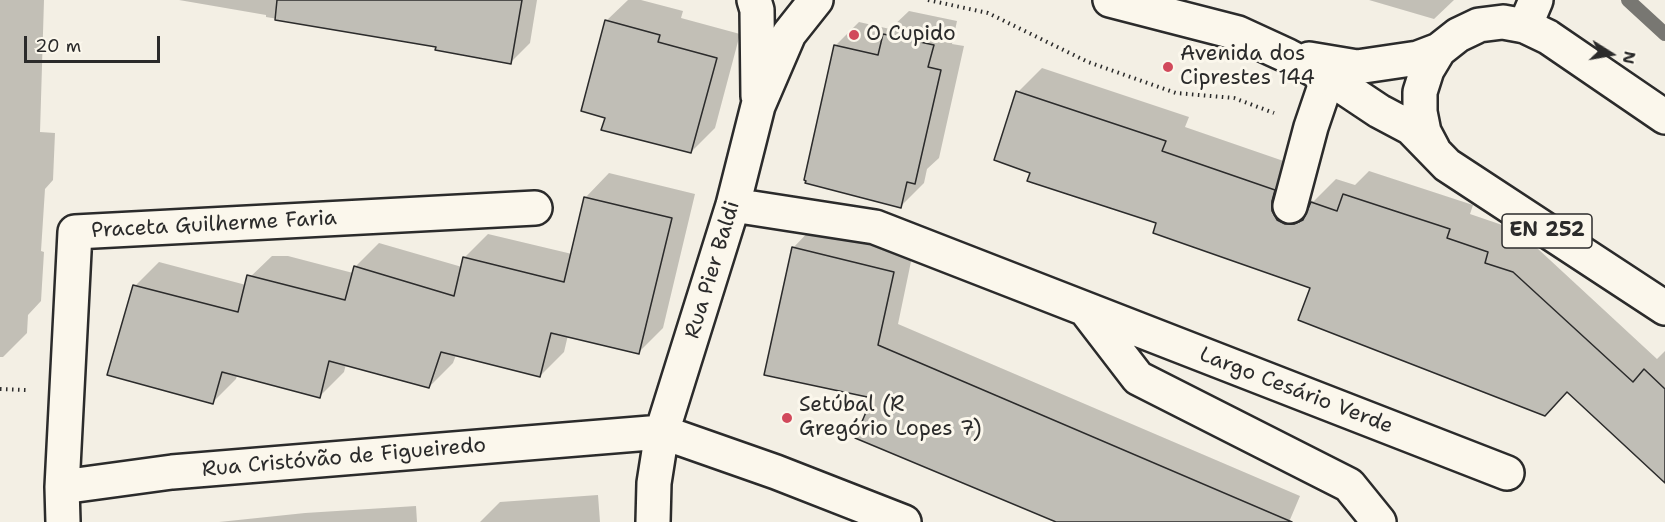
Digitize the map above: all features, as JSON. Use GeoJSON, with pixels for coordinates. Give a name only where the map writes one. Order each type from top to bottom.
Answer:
{"type":"FeatureCollection","features":[{"type":"Feature","properties":{"kind":"street","name":"Rua Pier Baldi"},"geometry":{"type":"LineString","coordinates":[[754,0],[757,10],[758,106]]}},
{"type":"Feature","properties":{"kind":"street","name":"Rua Pier Baldi"},"geometry":{"type":"LineString","coordinates":[[653,522],[654,483],[662,432],[734,205],[758,106],[789,34],[816,0]]}},
{"type":"Feature","properties":{"kind":"street","name":"EN 252"},"geometry":{"type":"LineString","coordinates":[[1110,0],[1232,31],[1328,77],[1379,111],[1411,128],[1447,165],[1665,308]]}},
{"type":"Feature","properties":{"kind":"street","name":"EN 252"},"geometry":{"type":"LineString","coordinates":[[1288,56],[1356,67],[1418,58],[1439,50],[1458,35],[1479,25],[1503,22],[1530,13],[1548,37],[1665,117]]}},
{"type":"Feature","properties":{"kind":"street","name":"EN 252"},"geometry":{"type":"LineString","coordinates":[[1434,150],[1424,132],[1420,112],[1420,92],[1427,70],[1439,50]]}},
{"type":"Feature","properties":{"kind":"street"},"geometry":{"type":"LineString","coordinates":[[1290,206],[1311,127],[1328,77]]}},
{"type":"Feature","properties":{"kind":"street","name":"Largo Cesário Verde"},"geometry":{"type":"LineString","coordinates":[[734,205],[875,227],[1507,473]]}},
{"type":"Feature","properties":{"kind":"street","name":"Praceta Guilherme Faria"},"geometry":{"type":"LineString","coordinates":[[62,487],[75,232],[535,208]]}},
{"type":"Feature","properties":{"kind":"street"},"geometry":{"type":"LineString","coordinates":[[1085,309],[1138,378],[1349,485],[1379,522]]}},
{"type":"Feature","properties":{"kind":"street"},"geometry":{"type":"LineString","coordinates":[[662,432],[776,472],[904,522]]}},
{"type":"Feature","properties":{"kind":"street","name":"Rua Cristóvão de Figueiredo"},"geometry":{"type":"LineString","coordinates":[[62,487],[172,472],[662,432]]}},
{"type":"Feature","properties":{"kind":"street"},"geometry":{"type":"LineString","coordinates":[[62,487],[63,522]]}},
{"type":"Feature","properties":{"kind":"path"},"geometry":{"type":"LineString","coordinates":[[928,0],[988,13],[1088,62],[1176,93],[1234,98],[1311,127]]}},
{"type":"Feature","properties":{"kind":"building"},"geometry":{"type":"Polygon","coordinates":[[[277,0],[522,0],[511,64],[435,50],[436,47],[275,20],[277,0]]]}},
{"type":"Feature","properties":{"kind":"building"},"geometry":{"type":"Polygon","coordinates":[[[605,20],[660,35],[658,42],[717,58],[691,153],[601,130],[605,118],[581,111],[605,20]]]}},
{"type":"Feature","properties":{"kind":"building"},"geometry":{"type":"Polygon","coordinates":[[[883,34],[934,45],[928,67],[941,70],[915,184],[907,182],[901,208],[805,183],[804,180],[834,45],[878,55],[883,34]]]}},
{"type":"Feature","properties":{"kind":"building"},"geometry":{"type":"Polygon","coordinates":[[[1016,91],[1166,141],[1162,151],[1275,190],[1272,211],[1277,220],[1285,224],[1294,224],[1303,220],[1311,202],[1337,211],[1343,194],[1450,229],[1447,238],[1488,252],[1485,263],[1513,272],[1633,382],[1644,369],[1665,389],[1665,483],[1567,392],[1545,416],[1298,320],[1310,288],[1153,233],[1156,223],[1027,181],[1030,173],[994,160],[1016,91]]]}},
{"type":"Feature","properties":{"kind":"building"},"geometry":{"type":"Polygon","coordinates":[[[584,197],[672,218],[639,354],[551,333],[540,377],[441,352],[429,388],[329,361],[320,398],[222,372],[213,404],[107,375],[133,285],[238,312],[247,275],[345,300],[354,266],[454,296],[463,257],[564,282],[584,197]]]}},
{"type":"Feature","properties":{"kind":"building"},"geometry":{"type":"Polygon","coordinates":[[[792,247],[894,272],[878,345],[1292,522],[1056,522],[855,438],[872,398],[764,375],[792,247]]]}},
{"type":"Feature","properties":{"kind":"waterway"},"geometry":{"type":"LineString","coordinates":[[1628,0],[1665,34]]}},
{"type":"Feature","properties":{"kind":"place","name":"O Cupido"},"geometry":{"type":"Point","coordinates":[854,35]}},
{"type":"Feature","properties":{"kind":"place","name":"Avenida dos Ciprestes 144"},"geometry":{"type":"Point","coordinates":[1168,67]}},
{"type":"Feature","properties":{"kind":"place","name":"Setúbal (R Gregório Lopes 7)"},"geometry":{"type":"Point","coordinates":[787,418]}}]}
